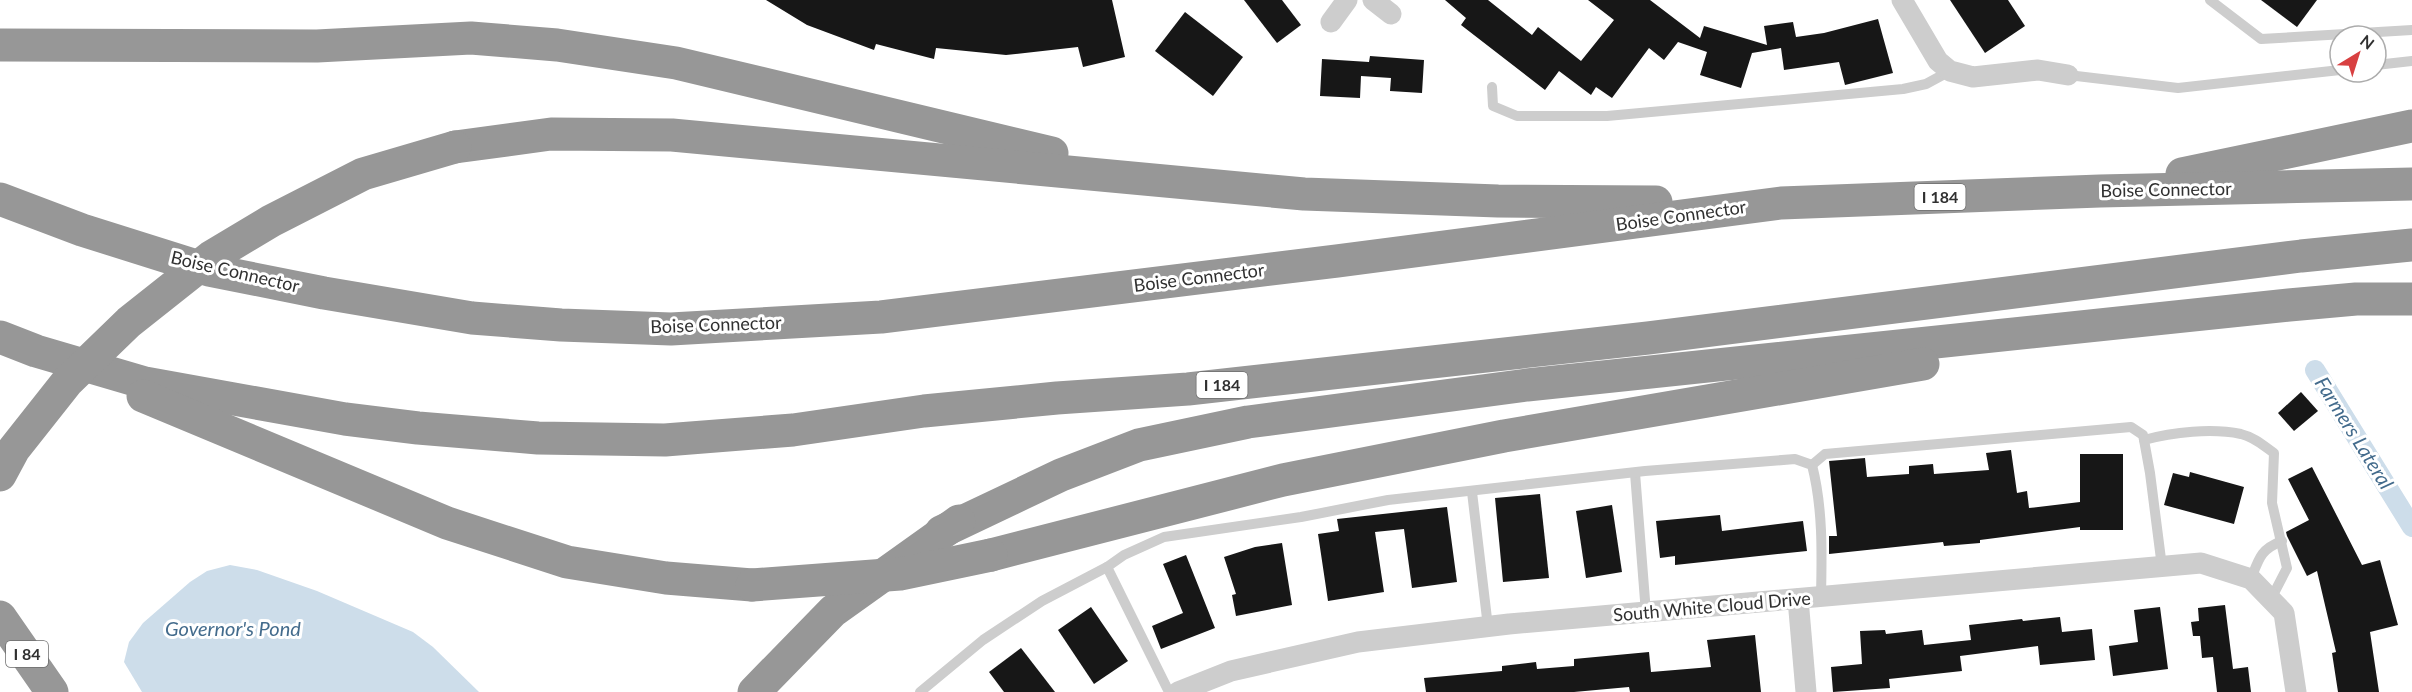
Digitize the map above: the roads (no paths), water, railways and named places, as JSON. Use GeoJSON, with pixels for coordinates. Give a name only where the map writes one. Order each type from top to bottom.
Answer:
{"type":"FeatureCollection","features":[{"type":"Feature","properties":{"kind":"highway"},"geometry":{"type":"LineString","coordinates":[[0,45],[316,46],[471,38],[557,45],[676,63],[1171,181]]}},
{"type":"Feature","properties":{"kind":"highway"},"geometry":{"type":"LineString","coordinates":[[2100,191],[2412,126]]}},
{"type":"Feature","properties":{"kind":"highway"},"geometry":{"type":"LineString","coordinates":[[0,475],[14,449],[67,382],[129,322],[211,257],[272,221],[363,174],[455,147],[551,134],[672,135],[1304,194],[1487,201],[1781,202]]}},
{"type":"Feature","properties":{"kind":"highway","name":"Boise Connector"},"geometry":{"type":"LineString","coordinates":[[0,199],[82,230],[209,270],[324,293],[472,318],[561,325],[671,329],[881,317],[1337,261],[1781,202],[2100,191],[2412,184]]}},
{"type":"Feature","properties":{"kind":"highway","name":"I 184"},"geometry":{"type":"LineString","coordinates":[[0,337],[36,351],[145,383],[345,418],[418,428],[538,438],[665,440],[793,430],[924,411],[1057,398],[1188,389],[1449,360],[1942,302],[2301,256],[2412,245]]}},
{"type":"Feature","properties":{"kind":"highway"},"geometry":{"type":"LineString","coordinates":[[941,532],[1061,475],[1139,445],[1248,422],[1527,385],[2289,305],[2356,299],[2412,299]]}},
{"type":"Feature","properties":{"kind":"highway"},"geometry":{"type":"LineString","coordinates":[[36,351],[447,523],[567,562],[666,578],[752,585],[900,574],[991,555],[1283,480],[1504,436],[1927,363],[2289,305]]}},
{"type":"Feature","properties":{"kind":"highway"},"geometry":{"type":"LineString","coordinates":[[754,692],[833,611],[941,532],[1053,460],[1143,422],[1231,400],[1449,360]]}},
{"type":"Feature","properties":{"kind":"highway","name":"I 84"},"geometry":{"type":"LineString","coordinates":[[0,617],[52,692]]}},
{"type":"Feature","properties":{"kind":"street"},"geometry":{"type":"LineString","coordinates":[[1331,22],[1347,0]]}},
{"type":"Feature","properties":{"kind":"street"},"geometry":{"type":"LineString","coordinates":[[1372,0],[1390,14]]}},
{"type":"Feature","properties":{"kind":"street"},"geometry":{"type":"LineString","coordinates":[[1902,0],[1938,61],[1950,71],[1973,77],[2038,70],[2068,75]]}},
{"type":"Feature","properties":{"kind":"street","name":"South White Cloud Drive"},"geometry":{"type":"LineString","coordinates":[[1182,691],[1231,671],[1358,642],[1488,627],[2201,563],[2251,579]]}},
{"type":"Feature","properties":{"kind":"street"},"geometry":{"type":"LineString","coordinates":[[2251,579],[2284,612],[2295,692]]}},
{"type":"Feature","properties":{"kind":"street"},"geometry":{"type":"LineString","coordinates":[[1798,599],[1806,692]]}},
{"type":"Feature","properties":{"kind":"lane"},"geometry":{"type":"LineString","coordinates":[[2210,0],[2260,39],[2412,30]]}},
{"type":"Feature","properties":{"kind":"lane"},"geometry":{"type":"LineString","coordinates":[[2388,64],[2412,61]]}},
{"type":"Feature","properties":{"kind":"lane"},"geometry":{"type":"LineString","coordinates":[[1492,87],[1493,106],[1517,116],[1607,116],[1903,89],[1926,84],[1950,71]]}},
{"type":"Feature","properties":{"kind":"lane"},"geometry":{"type":"LineString","coordinates":[[2068,75],[2178,88],[2328,71]]}},
{"type":"Feature","properties":{"kind":"lane"},"geometry":{"type":"LineString","coordinates":[[1812,465],[1825,454],[2131,427],[2143,435],[2161,545],[2162,567]]}},
{"type":"Feature","properties":{"kind":"lane"},"geometry":{"type":"LineString","coordinates":[[2144,440],[2170,433],[2242,434],[2258,441],[2274,453],[2272,503],[2287,568],[2271,599]]}},
{"type":"Feature","properties":{"kind":"lane"},"geometry":{"type":"LineString","coordinates":[[920,692],[983,640],[1042,601],[1107,567],[1124,555],[1164,537],[1301,517],[1389,500],[1635,472],[1795,459],[1812,465]]}},
{"type":"Feature","properties":{"kind":"lane"},"geometry":{"type":"LineString","coordinates":[[1812,465],[1818,488],[1822,558],[1821,597]]}},
{"type":"Feature","properties":{"kind":"lane"},"geometry":{"type":"LineString","coordinates":[[1635,472],[1647,612]]}},
{"type":"Feature","properties":{"kind":"lane"},"geometry":{"type":"LineString","coordinates":[[1472,492],[1488,627]]}},
{"type":"Feature","properties":{"kind":"lane"},"geometry":{"type":"LineString","coordinates":[[2251,579],[2260,557],[2268,546],[2282,541]]}},
{"type":"Feature","properties":{"kind":"lane"},"geometry":{"type":"LineString","coordinates":[[1107,567],[1182,691]]}},
{"type":"Feature","properties":{"kind":"water","name":"Governor's Pond"},"geometry":{"type":"Polygon","coordinates":[[[230,565],[257,570],[317,591],[413,632],[433,647],[479,692],[142,692],[124,662],[129,642],[143,623],[190,582],[207,571],[230,565]]]}},
{"type":"Feature","properties":{"kind":"waterway","name":"Farmers Lateral"},"geometry":{"type":"LineString","coordinates":[[2315,370],[2412,527]]}}]}
